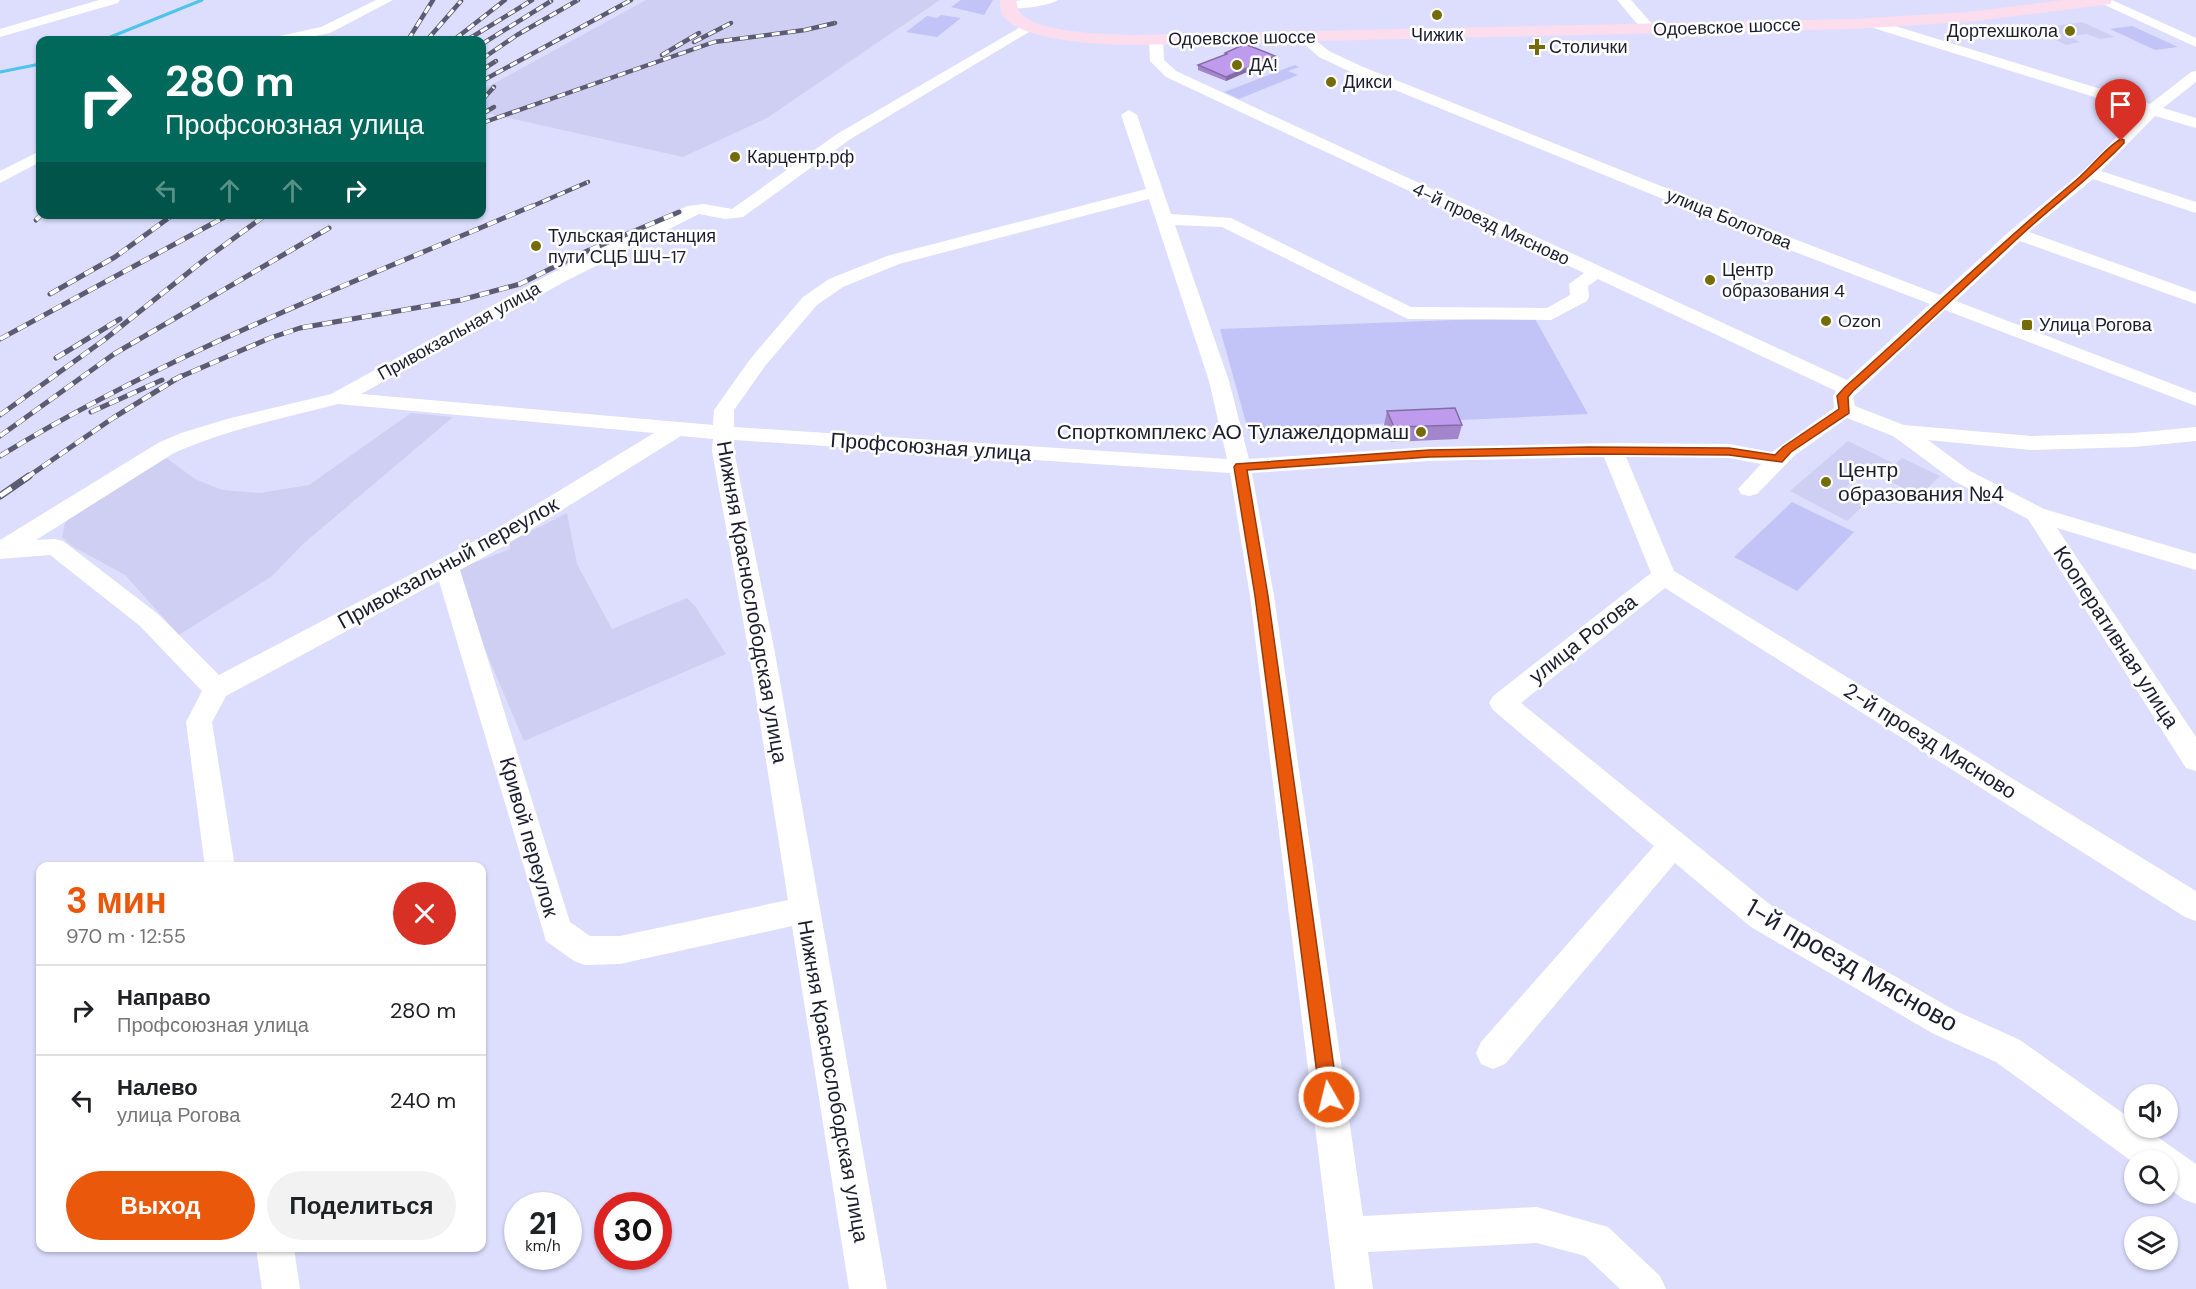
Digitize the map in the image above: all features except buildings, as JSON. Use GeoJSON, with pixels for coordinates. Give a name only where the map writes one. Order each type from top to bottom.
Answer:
{"type":"FeatureCollection","features":[{"type":"Feature","properties":{"kind":"main road","name":"Одоевское шоссе"},"geometry":{"type":"LineString","coordinates":[[1029,26],[1094,38],[1156,39],[1649,29],[1872,23],[1968,17],[2093,1]]}},
{"type":"Feature","properties":{"kind":"main road"},"geometry":{"type":"LineString","coordinates":[[1007,3],[1014,18],[1029,26]]}},
{"type":"Feature","properties":{"kind":"street"},"geometry":{"type":"LineString","coordinates":[[0,33],[113,0]]}},
{"type":"Feature","properties":{"kind":"street"},"geometry":{"type":"LineString","coordinates":[[298,36],[325,30],[386,0]]}},
{"type":"Feature","properties":{"kind":"street"},"geometry":{"type":"LineString","coordinates":[[1007,3],[1051,0]]}},
{"type":"Feature","properties":{"kind":"street"},"geometry":{"type":"LineString","coordinates":[[1624,0],[1649,29]]}},
{"type":"Feature","properties":{"kind":"street"},"geometry":{"type":"LineString","coordinates":[[2093,1],[2196,43]]}},
{"type":"Feature","properties":{"kind":"street"},"geometry":{"type":"LineString","coordinates":[[1872,23],[2196,123]]}},
{"type":"Feature","properties":{"kind":"street","name":"Привокзальная улица"},"geometry":{"type":"LineString","coordinates":[[1,550],[166,448],[223,428],[338,398],[558,278],[693,210],[702,207],[724,215],[737,213],[843,137],[1029,26]]}},
{"type":"Feature","properties":{"kind":"street","name":"улица Болотова"},"geometry":{"type":"LineString","coordinates":[[1303,37],[1324,54],[1358,70],[1770,236],[2196,400]]}},
{"type":"Feature","properties":{"kind":"street","name":"4-й проезд Мясново"},"geometry":{"type":"LineString","coordinates":[[1156,39],[1157,61],[1169,73],[1849,389]]}},
{"type":"Feature","properties":{"kind":"street"},"geometry":{"type":"LineString","coordinates":[[1845,410],[1842,396],[1849,389],[1946,303],[2017,234],[2090,173],[2152,110],[2196,75]]}},
{"type":"Feature","properties":{"kind":"street"},"geometry":{"type":"LineString","coordinates":[[1129,116],[1219,381],[1240,467],[1262,596],[1354,1289]]}},
{"type":"Feature","properties":{"kind":"street"},"geometry":{"type":"LineString","coordinates":[[0,178],[36,158]]}},
{"type":"Feature","properties":{"kind":"street"},"geometry":{"type":"LineString","coordinates":[[2090,173],[2196,208]]}},
{"type":"Feature","properties":{"kind":"street","name":"Нижняя Краснослободская улица"},"geometry":{"type":"LineString","coordinates":[[868,1289],[762,653],[722,433],[724,410],[758,362],[810,301],[836,283],[893,260],[1155,192]]}},
{"type":"Feature","properties":{"kind":"street"},"geometry":{"type":"LineString","coordinates":[[1164,219],[1226,222],[1408,313],[1551,314],[1580,297],[1578,284],[1596,273]]}},
{"type":"Feature","properties":{"kind":"street"},"geometry":{"type":"LineString","coordinates":[[2017,234],[2196,297]]}},
{"type":"Feature","properties":{"kind":"street","name":"Профсоюзная улица"},"geometry":{"type":"LineString","coordinates":[[338,398],[722,433],[1240,467],[1429,454],[1612,450],[1729,451],[1778,460]]}},
{"type":"Feature","properties":{"kind":"street"},"geometry":{"type":"LineString","coordinates":[[1845,410],[1901,431],[2031,443],[2134,440],[2196,434]]}},
{"type":"Feature","properties":{"kind":"street"},"geometry":{"type":"LineString","coordinates":[[1749,489],[1787,450],[1845,410]]}},
{"type":"Feature","properties":{"kind":"street","name":"Привокзальный переулок"},"geometry":{"type":"LineString","coordinates":[[216,689],[496,540],[677,429]]}},
{"type":"Feature","properties":{"kind":"street"},"geometry":{"type":"LineString","coordinates":[[1901,431],[1962,476],[2036,514],[2196,562]]}},
{"type":"Feature","properties":{"kind":"street"},"geometry":{"type":"LineString","coordinates":[[1612,450],[1664,576]]}},
{"type":"Feature","properties":{"kind":"street","name":"Кооперативная улица"},"geometry":{"type":"LineString","coordinates":[[2036,514],[2196,760]]}},
{"type":"Feature","properties":{"kind":"street"},"geometry":{"type":"LineString","coordinates":[[1,550],[55,547],[149,620],[216,689],[199,722],[219,862]]}},
{"type":"Feature","properties":{"kind":"street","name":"Кривой переулок"},"geometry":{"type":"LineString","coordinates":[[447,566],[557,932],[585,951],[620,950],[804,910]]}},
{"type":"Feature","properties":{"kind":"street","name":"улица Рогова"},"geometry":{"type":"LineString","coordinates":[[1502,703],[1664,576]]}},
{"type":"Feature","properties":{"kind":"street","name":"2-й проезд Мясново"},"geometry":{"type":"LineString","coordinates":[[1664,576],[2196,907]]}},
{"type":"Feature","properties":{"kind":"street","name":"1-й проезд Мясново"},"geometry":{"type":"LineString","coordinates":[[1502,703],[1762,917],[1904,1000],[2008,1051],[2146,1150]]}},
{"type":"Feature","properties":{"kind":"street"},"geometry":{"type":"LineString","coordinates":[[1492,1053],[1674,844]]}},
{"type":"Feature","properties":{"kind":"street"},"geometry":{"type":"LineString","coordinates":[[2178,1173],[2196,1186]]}},
{"type":"Feature","properties":{"kind":"street"},"geometry":{"type":"LineString","coordinates":[[1348,1235],[1537,1225],[1594,1240],[1647,1289]]}},
{"type":"Feature","properties":{"kind":"street"},"geometry":{"type":"LineString","coordinates":[[276,1252],[281,1289]]}},
{"type":"Feature","properties":{"kind":"shaded area"},"geometry":{"type":"Polygon","coordinates":[[[646,0],[940,0],[767,118],[683,157],[486,113],[486,88],[646,0]]]}},
{"type":"Feature","properties":{"kind":"shaded area"},"geometry":{"type":"Polygon","coordinates":[[[961,0],[993,0],[984,15],[951,7],[961,0]]]}},
{"type":"Feature","properties":{"kind":"shaded area"},"geometry":{"type":"Polygon","coordinates":[[[941,15],[961,18],[937,37],[906,32],[927,16],[937,18],[941,15]]]}},
{"type":"Feature","properties":{"kind":"shaded area","name":"Дортехшкола"},"geometry":{"type":"Polygon","coordinates":[[[2082,22],[2115,37],[2100,39],[2087,34],[2069,36],[2080,42],[2066,45],[2033,29],[2082,22]]]}},
{"type":"Feature","properties":{"kind":"shaded area"},"geometry":{"type":"Polygon","coordinates":[[[2132,26],[2178,47],[2155,50],[2110,29],[2132,26]]]}},
{"type":"Feature","properties":{"kind":"shaded area"},"geometry":{"type":"Polygon","coordinates":[[[1295,65],[1299,67],[1288,71],[1298,75],[1239,99],[1224,92],[1295,65]]]}},
{"type":"Feature","properties":{"kind":"shaded area"},"geometry":{"type":"Polygon","coordinates":[[[1534,317],[1588,414],[1248,430],[1220,329],[1534,317]]]}},
{"type":"Feature","properties":{"kind":"shaded area"},"geometry":{"type":"Polygon","coordinates":[[[411,413],[453,417],[303,544],[272,576],[179,635],[125,575],[72,546],[62,537],[65,523],[81,507],[165,457],[195,479],[222,490],[260,493],[309,485],[411,413]]]}},
{"type":"Feature","properties":{"kind":"shaded area","name":"Центр образования №4"},"geometry":{"type":"Polygon","coordinates":[[[1848,441],[1895,464],[1902,458],[1940,476],[1919,496],[1865,469],[1846,487],[1870,499],[1847,521],[1790,491],[1848,441]]]}},
{"type":"Feature","properties":{"kind":"shaded area"},"geometry":{"type":"Polygon","coordinates":[[[1792,502],[1854,532],[1797,591],[1734,557],[1792,502]]]}},
{"type":"Feature","properties":{"kind":"shaded area"},"geometry":{"type":"Polygon","coordinates":[[[567,513],[577,564],[612,629],[687,598],[695,606],[726,654],[524,741],[481,640],[456,570],[510,549],[510,542],[567,513]]]}},
{"type":"Feature","properties":{"kind":"waterway"},"geometry":{"type":"LineString","coordinates":[[113,36],[202,0]]}},
{"type":"Feature","properties":{"kind":"waterway"},"geometry":{"type":"LineString","coordinates":[[0,72],[36,65]]}},
{"type":"Feature","properties":{"kind":"railway"},"geometry":{"type":"LineString","coordinates":[[410,36],[433,0]]}},
{"type":"Feature","properties":{"kind":"railway"},"geometry":{"type":"LineString","coordinates":[[459,36],[505,0]]}},
{"type":"Feature","properties":{"kind":"railway"},"geometry":{"type":"LineString","coordinates":[[474,36],[532,0]]}},
{"type":"Feature","properties":{"kind":"railway"},"geometry":{"type":"LineString","coordinates":[[486,56],[517,35],[578,0]]}},
{"type":"Feature","properties":{"kind":"railway"},"geometry":{"type":"LineString","coordinates":[[486,79],[631,0]]}},
{"type":"Feature","properties":{"kind":"railway"},"geometry":{"type":"LineString","coordinates":[[430,36],[461,1]]}},
{"type":"Feature","properties":{"kind":"railway"},"geometry":{"type":"LineString","coordinates":[[486,42],[551,1]]}},
{"type":"Feature","properties":{"kind":"railway"},"geometry":{"type":"LineString","coordinates":[[694,42],[731,23]]}},
{"type":"Feature","properties":{"kind":"railway"},"geometry":{"type":"LineString","coordinates":[[486,122],[714,42],[805,30],[835,23]]}},
{"type":"Feature","properties":{"kind":"railway"},"geometry":{"type":"LineString","coordinates":[[662,55],[699,33]]}},
{"type":"Feature","properties":{"kind":"railway"},"geometry":{"type":"LineString","coordinates":[[486,67],[496,61]]}},
{"type":"Feature","properties":{"kind":"railway"},"geometry":{"type":"LineString","coordinates":[[486,96],[494,87]]}},
{"type":"Feature","properties":{"kind":"railway"},"geometry":{"type":"LineString","coordinates":[[486,112],[494,107]]}},
{"type":"Feature","properties":{"kind":"railway"},"geometry":{"type":"LineString","coordinates":[[528,208],[588,182]]}},
{"type":"Feature","properties":{"kind":"railway"},"geometry":{"type":"LineString","coordinates":[[0,456],[63,419],[194,352],[532,206]]}},
{"type":"Feature","properties":{"kind":"railway"},"geometry":{"type":"LineString","coordinates":[[178,378],[270,338],[300,328],[461,300],[520,284],[580,254],[679,212]]}},
{"type":"Feature","properties":{"kind":"railway"},"geometry":{"type":"LineString","coordinates":[[50,294],[115,257],[167,219]]}},
{"type":"Feature","properties":{"kind":"railway"},"geometry":{"type":"LineString","coordinates":[[0,339],[221,219]]}},
{"type":"Feature","properties":{"kind":"railway"},"geometry":{"type":"LineString","coordinates":[[0,415],[104,340],[204,260],[260,219]]}},
{"type":"Feature","properties":{"kind":"railway"},"geometry":{"type":"LineString","coordinates":[[0,436],[114,354],[329,228]]}},
{"type":"Feature","properties":{"kind":"railway"},"geometry":{"type":"LineString","coordinates":[[56,358],[120,319]]}},
{"type":"Feature","properties":{"kind":"railway"},"geometry":{"type":"LineString","coordinates":[[26,478],[113,418],[178,378]]}},
{"type":"Feature","properties":{"kind":"railway"},"geometry":{"type":"LineString","coordinates":[[173,380],[178,378]]}},
{"type":"Feature","properties":{"kind":"railway"},"geometry":{"type":"LineString","coordinates":[[91,412],[162,380]]}},
{"type":"Feature","properties":{"kind":"railway"},"geometry":{"type":"LineString","coordinates":[[0,496],[29,476]]}},
{"type":"Feature","properties":{"kind":"place","name":"Чижик"},"geometry":{"type":"Point","coordinates":[1437,15]}},
{"type":"Feature","properties":{"kind":"place","name":"Дортехшкола"},"geometry":{"type":"Point","coordinates":[2070,31]}},
{"type":"Feature","properties":{"kind":"place","name":"Столички"},"geometry":{"type":"Point","coordinates":[1537,47]}},
{"type":"Feature","properties":{"kind":"place","name":"ДА!"},"geometry":{"type":"Point","coordinates":[1237,65]}},
{"type":"Feature","properties":{"kind":"place","name":"Дикси"},"geometry":{"type":"Point","coordinates":[1331,82]}},
{"type":"Feature","properties":{"kind":"place","name":"Карцентр.рф"},"geometry":{"type":"Point","coordinates":[735,157]}},
{"type":"Feature","properties":{"kind":"place","name":"Тульская дистанция пути СЦБ ШЧ-17"},"geometry":{"type":"Point","coordinates":[536,246]}},
{"type":"Feature","properties":{"kind":"place","name":"Центр образования 4"},"geometry":{"type":"Point","coordinates":[1710,280]}},
{"type":"Feature","properties":{"kind":"place","name":"Ozon"},"geometry":{"type":"Point","coordinates":[1826,321]}},
{"type":"Feature","properties":{"kind":"place","name":"Улица Рогова"},"geometry":{"type":"Point","coordinates":[2027,325]}},
{"type":"Feature","properties":{"kind":"place","name":"Спорткомплекс АО Тулажелдормаш"},"geometry":{"type":"Point","coordinates":[1421,432]}},
{"type":"Feature","properties":{"kind":"place","name":"Центр образования №4"},"geometry":{"type":"Point","coordinates":[1826,482]}},
{"type":"Feature","properties":{"kind":"route"},"geometry":{"type":"LineString","coordinates":[[1329,1097],[1262,596],[1240,467],[1429,454],[1589,451],[1729,451],[1778,460],[1787,450],[1845,410],[1842,396],[1849,389],[1946,303],[2017,234],[2090,173],[2121,141]]}}]}
